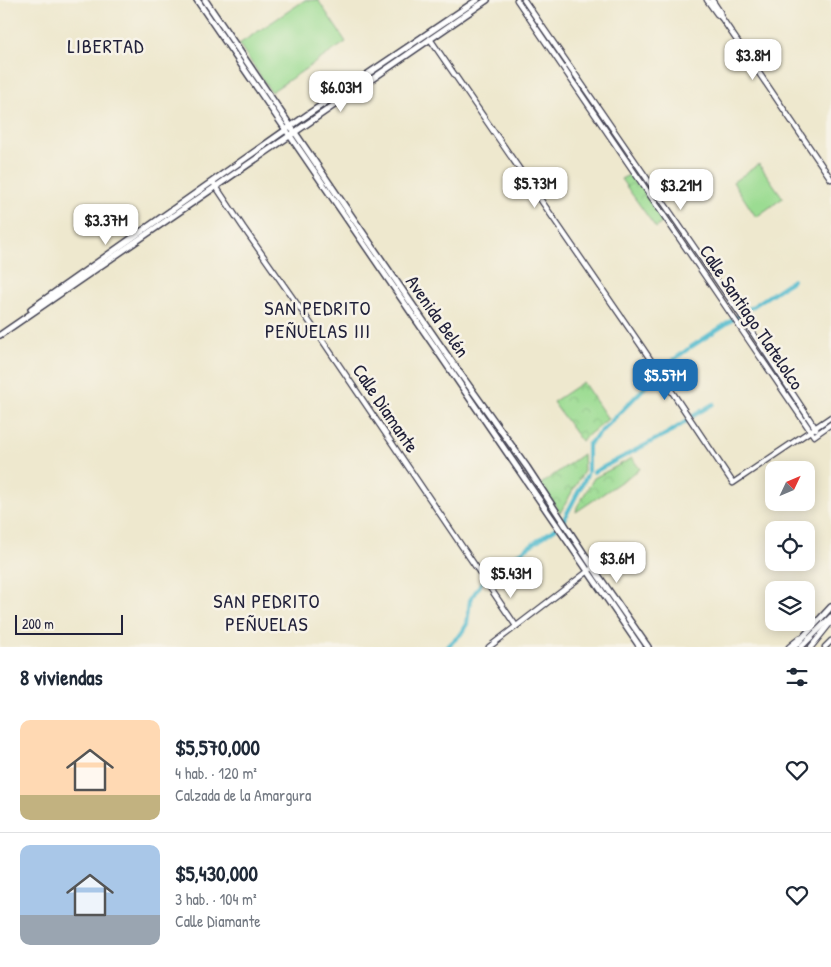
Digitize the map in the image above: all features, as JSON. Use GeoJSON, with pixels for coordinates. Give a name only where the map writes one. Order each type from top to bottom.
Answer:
{"type":"FeatureCollection","features":[{"type":"Feature","properties":{"kind":"main road","name":"Avenida Belén"},"geometry":{"type":"LineString","coordinates":[[197,0],[288,129]]}},
{"type":"Feature","properties":{"kind":"main road","name":"Avenida Belén"},"geometry":{"type":"LineString","coordinates":[[205,0],[292,135],[587,572],[640,647]]}},
{"type":"Feature","properties":{"kind":"main road"},"geometry":{"type":"LineString","coordinates":[[0,334],[215,184],[288,129],[477,0]]}},
{"type":"Feature","properties":{"kind":"main road"},"geometry":{"type":"LineString","coordinates":[[0,330],[215,184],[292,135],[487,0]]}},
{"type":"Feature","properties":{"kind":"main road","name":"Avenida Belén"},"geometry":{"type":"LineString","coordinates":[[292,135],[527,467],[593,568],[648,647]]}},
{"type":"Feature","properties":{"kind":"main road"},"geometry":{"type":"LineString","coordinates":[[794,647],[831,607]]}},
{"type":"Feature","properties":{"kind":"main road"},"geometry":{"type":"LineString","coordinates":[[801,647],[831,617]]}},
{"type":"Feature","properties":{"kind":"street","name":"Calle Santiago Tlatelolco"},"geometry":{"type":"LineString","coordinates":[[517,0],[810,431]]}},
{"type":"Feature","properties":{"kind":"street","name":"Calle Santiago Tlatelolco"},"geometry":{"type":"LineString","coordinates":[[524,0],[743,318],[816,432]]}},
{"type":"Feature","properties":{"kind":"street"},"geometry":{"type":"LineString","coordinates":[[707,0],[719,14],[831,179]]}},
{"type":"Feature","properties":{"kind":"street"},"geometry":{"type":"LineString","coordinates":[[712,0],[719,14]]}},
{"type":"Feature","properties":{"kind":"street"},"geometry":{"type":"LineString","coordinates":[[430,40],[642,347],[733,483],[810,431],[816,432],[831,424]]}},
{"type":"Feature","properties":{"kind":"street","name":"Calle Diamante"},"geometry":{"type":"LineString","coordinates":[[215,184],[516,626]]}},
{"type":"Feature","properties":{"kind":"street"},"geometry":{"type":"LineString","coordinates":[[816,432],[831,417]]}},
{"type":"Feature","properties":{"kind":"street"},"geometry":{"type":"LineString","coordinates":[[489,647],[593,568]]}},
{"type":"Feature","properties":{"kind":"street"},"geometry":{"type":"LineString","coordinates":[[789,647],[810,628],[831,604]]}},
{"type":"Feature","properties":{"kind":"street"},"geometry":{"type":"LineString","coordinates":[[811,647],[831,622]]}},
{"type":"Feature","properties":{"kind":"street"},"geometry":{"type":"LineString","coordinates":[[824,647],[831,641]]}},
{"type":"Feature","properties":{"kind":"green space"},"geometry":{"type":"Polygon","coordinates":[[[305,0],[318,0],[346,42],[271,92],[239,44],[305,0]]]}},
{"type":"Feature","properties":{"kind":"green space"},"geometry":{"type":"Polygon","coordinates":[[[759,164],[783,198],[756,217],[733,182],[759,164]]]}},
{"type":"Feature","properties":{"kind":"green space"},"geometry":{"type":"Polygon","coordinates":[[[633,173],[665,220],[656,228],[621,179],[633,173]]]}},
{"type":"Feature","properties":{"kind":"green space"},"geometry":{"type":"Polygon","coordinates":[[[583,382],[608,419],[581,441],[553,402],[583,382]]]}},
{"type":"Feature","properties":{"kind":"green space"},"geometry":{"type":"Polygon","coordinates":[[[583,454],[584,471],[560,513],[541,484],[583,454]]]}},
{"type":"Feature","properties":{"kind":"green space"},"geometry":{"type":"Polygon","coordinates":[[[632,458],[640,469],[576,512],[594,478],[632,458]]]}},
{"type":"Feature","properties":{"kind":"waterway"},"geometry":{"type":"LineString","coordinates":[[691,347],[793,280]]}},
{"type":"Feature","properties":{"kind":"waterway"},"geometry":{"type":"LineString","coordinates":[[659,371],[688,349]]}},
{"type":"Feature","properties":{"kind":"waterway"},"geometry":{"type":"LineString","coordinates":[[588,471],[588,445],[657,375]]}},
{"type":"Feature","properties":{"kind":"waterway"},"geometry":{"type":"LineString","coordinates":[[693,416],[713,404]]}},
{"type":"Feature","properties":{"kind":"waterway"},"geometry":{"type":"LineString","coordinates":[[594,472],[687,421]]}},
{"type":"Feature","properties":{"kind":"waterway"},"geometry":{"type":"LineString","coordinates":[[563,521],[587,475]]}},
{"type":"Feature","properties":{"kind":"waterway"},"geometry":{"type":"LineString","coordinates":[[447,647],[461,634],[467,624],[470,600],[493,565],[515,556],[556,528]]}},
{"type":"Feature","properties":{"kind":"district","name":"LIBERTAD"},"geometry":{"type":"Point","coordinates":[106,45]}},
{"type":"Feature","properties":{"kind":"district","name":"SAN PEDRITO PEÑUELAS III"},"geometry":{"type":"Point","coordinates":[318,318]}},
{"type":"Feature","properties":{"kind":"district","name":"SAN PEDRITO PEÑUELAS"},"geometry":{"type":"Point","coordinates":[267,612]}}]}
